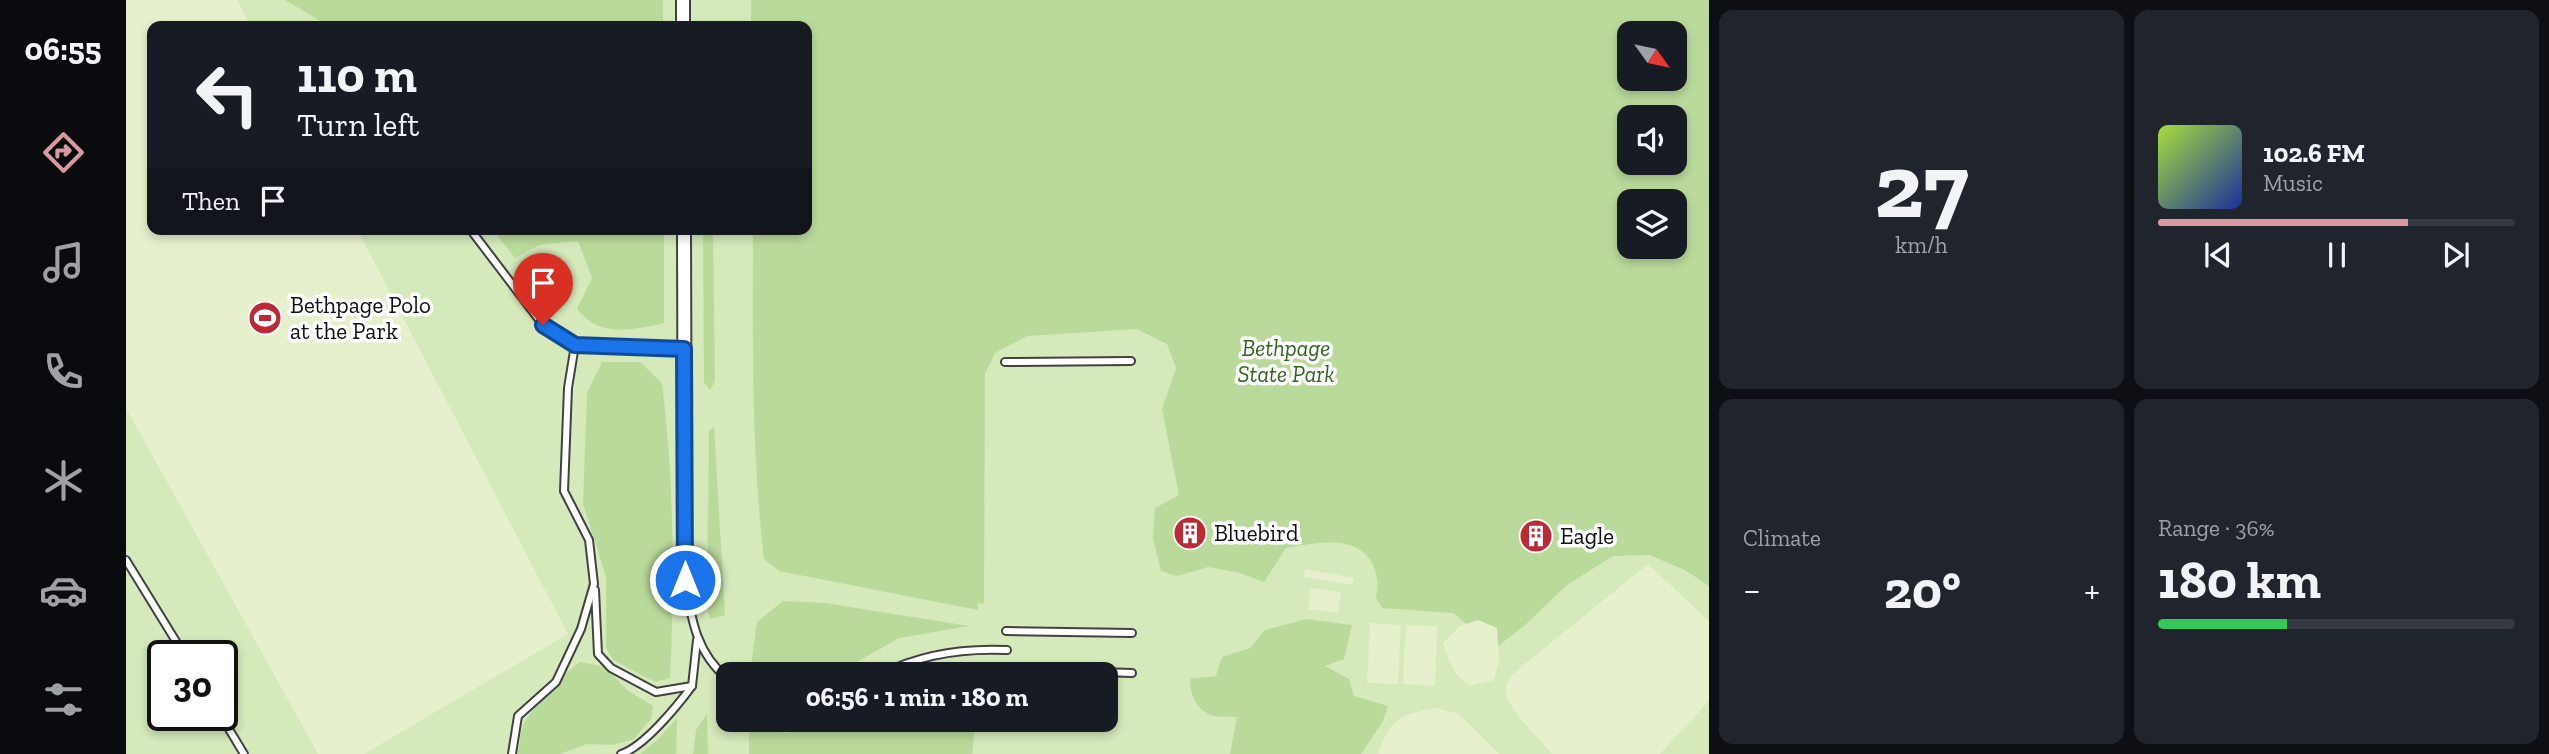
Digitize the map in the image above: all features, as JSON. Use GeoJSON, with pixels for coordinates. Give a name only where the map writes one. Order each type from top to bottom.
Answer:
{"type":"FeatureCollection","features":[{"type":"Feature","properties":{"kind":"street"},"geometry":{"type":"LineString","coordinates":[[682,0],[683,21]]}},
{"type":"Feature","properties":{"kind":"street"},"geometry":{"type":"LineString","coordinates":[[684,235],[685,580]]}},
{"type":"Feature","properties":{"kind":"lane"},"geometry":{"type":"LineString","coordinates":[[475,235],[543,325],[575,345],[684,349]]}},
{"type":"Feature","properties":{"kind":"lane"},"geometry":{"type":"LineString","coordinates":[[575,345],[568,388],[564,491],[589,540],[598,654],[611,667],[656,692],[692,686]]}},
{"type":"Feature","properties":{"kind":"lane"},"geometry":{"type":"LineString","coordinates":[[1005,362],[1131,360]]}},
{"type":"Feature","properties":{"kind":"lane"},"geometry":{"type":"LineString","coordinates":[[126,560],[175,640]]}},
{"type":"Feature","properties":{"kind":"lane"},"geometry":{"type":"LineString","coordinates":[[685,580],[697,640],[716,668]]}},
{"type":"Feature","properties":{"kind":"lane"},"geometry":{"type":"LineString","coordinates":[[512,754],[518,716],[556,682],[581,629],[594,584]]}},
{"type":"Feature","properties":{"kind":"lane"},"geometry":{"type":"LineString","coordinates":[[1006,631],[1132,633]]}},
{"type":"Feature","properties":{"kind":"lane"},"geometry":{"type":"LineString","coordinates":[[621,754],[632,751],[677,706],[692,686],[697,640]]}},
{"type":"Feature","properties":{"kind":"lane"},"geometry":{"type":"LineString","coordinates":[[905,662],[964,650],[1007,650]]}},
{"type":"Feature","properties":{"kind":"lane"},"geometry":{"type":"LineString","coordinates":[[1118,673],[1132,673]]}},
{"type":"Feature","properties":{"kind":"lane"},"geometry":{"type":"LineString","coordinates":[[230,731],[244,754]]}},
{"type":"Feature","properties":{"kind":"green space","name":"Bethpage State Park"},"geometry":{"type":"Polygon","coordinates":[[[126,0],[1709,0],[1709,754],[126,754],[126,0]]]}},
{"type":"Feature","properties":{"kind":"green space","name":"Bethpage Polo at the Park"},"geometry":{"type":"Polygon","coordinates":[[[126,0],[237,0],[248,21],[147,21],[147,235],[360,235],[568,634],[364,754],[318,754],[126,408],[126,0]]]}},
{"type":"Feature","properties":{"kind":"green space"},"geometry":{"type":"Polygon","coordinates":[[[285,0],[663,0],[663,21],[321,21],[285,0]]]}},
{"type":"Feature","properties":{"kind":"green space"},"geometry":{"type":"Polygon","coordinates":[[[751,0],[1709,0],[1709,586],[1685,570],[1649,555],[1613,556],[1567,585],[1524,626],[1494,649],[1454,613],[1382,608],[1376,598],[1378,582],[1373,565],[1366,555],[1347,544],[1322,543],[1286,548],[1264,582],[1240,573],[1208,567],[1177,576],[1161,571],[1153,539],[1155,508],[1179,495],[1162,409],[1176,368],[1167,344],[1137,329],[1027,336],[995,353],[985,374],[984,604],[978,603],[978,610],[779,571],[764,559],[757,476],[753,235],[812,235],[812,21],[751,21],[751,0]]]}},
{"type":"Feature","properties":{"kind":"green space"},"geometry":{"type":"Polygon","coordinates":[[[497,235],[664,235],[664,323],[617,330],[595,324],[586,318],[577,309],[592,278],[578,241],[539,245],[515,258],[497,235]]]}},
{"type":"Feature","properties":{"kind":"green space"},"geometry":{"type":"Polygon","coordinates":[[[703,235],[713,235],[715,381],[710,390],[704,383],[703,235]]]}},
{"type":"Feature","properties":{"kind":"green space"},"geometry":{"type":"Polygon","coordinates":[[[602,362],[640,362],[662,383],[671,494],[673,604],[670,678],[655,682],[613,660],[606,648],[606,576],[583,504],[587,393],[602,362]]]}},
{"type":"Feature","properties":{"kind":"green space"},"geometry":{"type":"Polygon","coordinates":[[[714,427],[725,615],[710,619],[707,604],[709,431],[714,427]]]}},
{"type":"Feature","properties":{"kind":"green space"},"geometry":{"type":"Polygon","coordinates":[[[1648,564],[1709,621],[1709,701],[1660,754],[1552,754],[1512,707],[1506,692],[1508,681],[1514,673],[1648,564]]]}},
{"type":"Feature","properties":{"kind":"green space"},"geometry":{"type":"Polygon","coordinates":[[[1305,569],[1354,578],[1353,585],[1304,577],[1305,569]]]}},
{"type":"Feature","properties":{"kind":"green space"},"geometry":{"type":"Polygon","coordinates":[[[1311,588],[1341,592],[1338,613],[1308,609],[1311,588]]]}},
{"type":"Feature","properties":{"kind":"green space"},"geometry":{"type":"Polygon","coordinates":[[[783,601],[825,603],[969,626],[899,638],[857,662],[752,662],[757,622],[783,601]]]}},
{"type":"Feature","properties":{"kind":"green space"},"geometry":{"type":"Polygon","coordinates":[[[1306,619],[1352,625],[1344,659],[1325,666],[1349,679],[1354,696],[1388,706],[1383,721],[1361,754],[1230,754],[1237,717],[1214,716],[1203,711],[1193,696],[1190,679],[1216,676],[1222,657],[1250,648],[1265,630],[1306,619]]]}},
{"type":"Feature","properties":{"kind":"green space"},"geometry":{"type":"Polygon","coordinates":[[[1478,620],[1497,628],[1499,661],[1494,680],[1470,686],[1453,668],[1443,643],[1460,626],[1478,620]]]}},
{"type":"Feature","properties":{"kind":"green space"},"geometry":{"type":"Polygon","coordinates":[[[1370,623],[1401,625],[1398,684],[1367,683],[1370,623]]]}},
{"type":"Feature","properties":{"kind":"green space"},"geometry":{"type":"Polygon","coordinates":[[[1406,625],[1437,626],[1435,686],[1403,684],[1406,625]]]}},
{"type":"Feature","properties":{"kind":"green space"},"geometry":{"type":"Polygon","coordinates":[[[580,662],[605,667],[627,690],[653,706],[651,719],[634,739],[613,745],[587,744],[560,754],[518,754],[522,729],[532,711],[548,691],[580,662]]]}},
{"type":"Feature","properties":{"kind":"green space"},"geometry":{"type":"Polygon","coordinates":[[[1436,708],[1459,714],[1499,754],[1378,754],[1387,732],[1398,720],[1413,713],[1436,708]]]}},
{"type":"Feature","properties":{"kind":"green space"},"geometry":{"type":"Polygon","coordinates":[[[707,714],[708,754],[693,754],[696,730],[707,714]]]}},
{"type":"Feature","properties":{"kind":"green space"},"geometry":{"type":"Polygon","coordinates":[[[677,718],[676,754],[640,754],[658,739],[677,718]]]}},
{"type":"Feature","properties":{"kind":"green space"},"geometry":{"type":"Polygon","coordinates":[[[749,732],[975,732],[972,754],[749,754],[749,732]]]}},
{"type":"Feature","properties":{"kind":"place","name":"Bethpage Polo at the Park"},"geometry":{"type":"Point","coordinates":[265,318]}},
{"type":"Feature","properties":{"kind":"place","name":"Bluebird"},"geometry":{"type":"Point","coordinates":[1190,533]}},
{"type":"Feature","properties":{"kind":"place","name":"Eagle"},"geometry":{"type":"Point","coordinates":[1536,536]}},
{"type":"Feature","properties":{"kind":"route"},"geometry":{"type":"LineString","coordinates":[[543,325],[575,345],[684,349],[685,580]]}}]}
